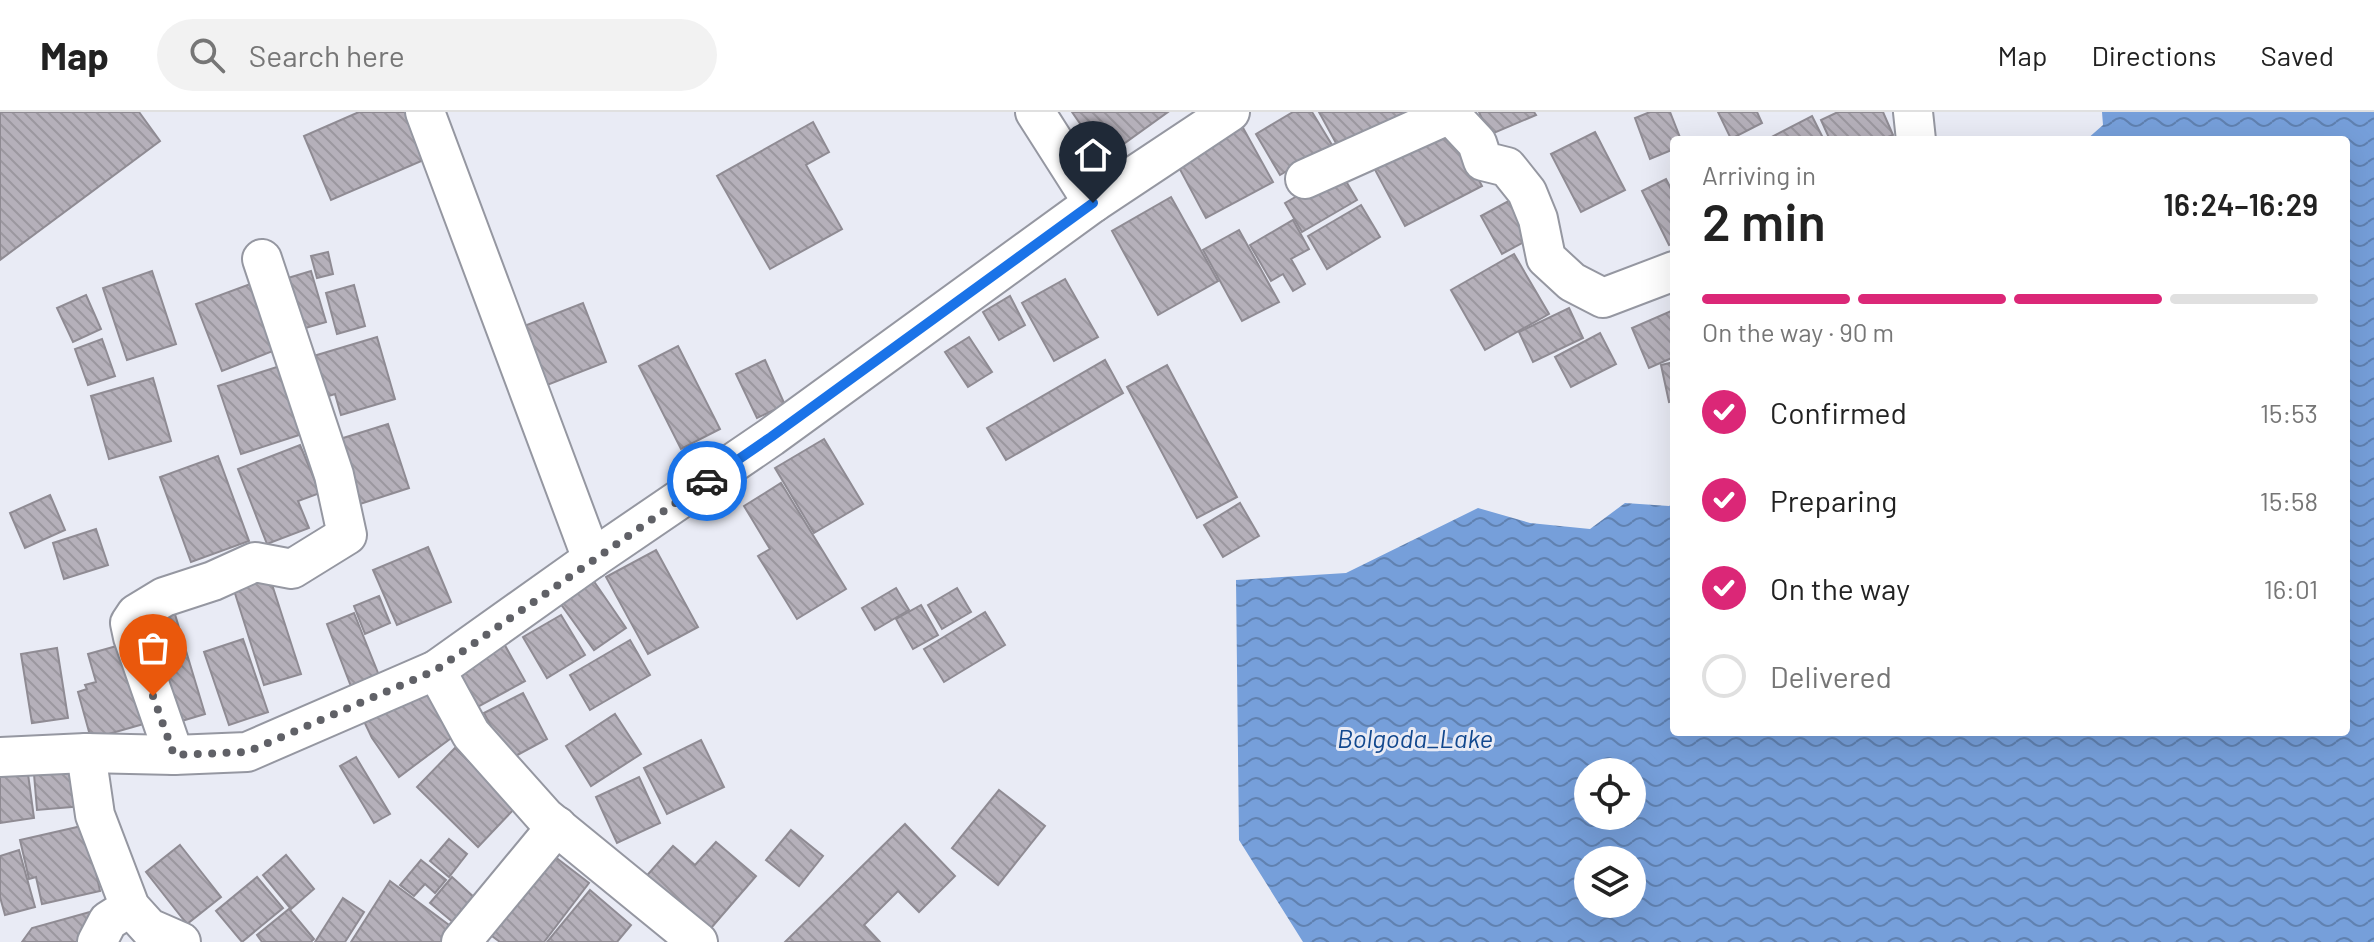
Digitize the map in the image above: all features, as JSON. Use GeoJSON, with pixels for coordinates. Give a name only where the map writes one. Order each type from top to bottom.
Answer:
{"type":"FeatureCollection","features":[{"type":"Feature","properties":{"kind":"street"},"geometry":{"type":"LineString","coordinates":[[425,112],[592,559]]}},
{"type":"Feature","properties":{"kind":"street"},"geometry":{"type":"LineString","coordinates":[[1035,112],[1093,203]]}},
{"type":"Feature","properties":{"kind":"street"},"geometry":{"type":"LineString","coordinates":[[1913,112],[1916,136]]}},
{"type":"Feature","properties":{"kind":"street"},"geometry":{"type":"LineString","coordinates":[[1305,179],[1449,113],[1477,143],[1483,161],[1507,167],[1527,192],[1538,219],[1546,258],[1572,282],[1603,298],[1670,273]]}},
{"type":"Feature","properties":{"kind":"street"},"geometry":{"type":"LineString","coordinates":[[0,757],[247,752],[436,670],[771,437],[1093,203],[1220,115]]}},
{"type":"Feature","properties":{"kind":"street"},"geometry":{"type":"LineString","coordinates":[[174,755],[133,637],[130,623],[136,614],[164,597],[213,581],[255,562],[292,569],[347,535],[334,475],[262,259]]}},
{"type":"Feature","properties":{"kind":"street"},"geometry":{"type":"LineString","coordinates":[[436,670],[471,734],[545,817],[698,942]]}},
{"type":"Feature","properties":{"kind":"street"},"geometry":{"type":"LineString","coordinates":[[86,753],[95,815],[130,907],[149,928],[181,942]]}},
{"type":"Feature","properties":{"kind":"street"},"geometry":{"type":"LineString","coordinates":[[461,942],[557,826]]}},
{"type":"Feature","properties":{"kind":"street"},"geometry":{"type":"LineString","coordinates":[[97,942],[108,921],[130,907]]}},
{"type":"Feature","properties":{"kind":"water","name":"Bolgoda_Lake"},"geometry":{"type":"Polygon","coordinates":[[[2102,112],[2374,112],[2374,942],[1303,942],[1239,840],[1236,580],[1346,573],[1478,508],[1530,523],[1590,529],[1625,503],[1670,505],[1670,736],[2350,736],[2350,136],[2091,136],[2103,125],[2102,112]]]}},
{"type":"Feature","properties":{"kind":"building"},"geometry":{"type":"Polygon","coordinates":[[[0,112],[139,112],[160,141],[0,260],[0,112]]]}},
{"type":"Feature","properties":{"kind":"building"},"geometry":{"type":"Polygon","coordinates":[[[359,112],[405,112],[426,159],[331,200],[304,136],[359,112]]]}},
{"type":"Feature","properties":{"kind":"building"},"geometry":{"type":"Polygon","coordinates":[[[1072,112],[1168,112],[1104,158],[1072,112]]]}},
{"type":"Feature","properties":{"kind":"building"},"geometry":{"type":"Polygon","coordinates":[[[1293,112],[1312,112],[1332,145],[1280,175],[1256,134],[1293,112]]]}},
{"type":"Feature","properties":{"kind":"building"},"geometry":{"type":"Polygon","coordinates":[[[1319,112],[1426,112],[1343,156],[1319,112]]]}},
{"type":"Feature","properties":{"kind":"building"},"geometry":{"type":"Polygon","coordinates":[[[1479,112],[1534,112],[1536,115],[1489,135],[1479,112]]]}},
{"type":"Feature","properties":{"kind":"building"},"geometry":{"type":"Polygon","coordinates":[[[1650,112],[1670,112],[1679,136],[1670,136],[1670,151],[1650,159],[1635,118],[1650,112]]]}},
{"type":"Feature","properties":{"kind":"building"},"geometry":{"type":"Polygon","coordinates":[[[1718,112],[1757,112],[1762,123],[1737,136],[1730,136],[1718,112]]]}},
{"type":"Feature","properties":{"kind":"building"},"geometry":{"type":"Polygon","coordinates":[[[1838,112],[1883,112],[1893,135],[1828,136],[1821,120],[1838,112]]]}},
{"type":"Feature","properties":{"kind":"building"},"geometry":{"type":"Polygon","coordinates":[[[1812,116],[1822,136],[1774,136],[1812,116]]]}},
{"type":"Feature","properties":{"kind":"building"},"geometry":{"type":"Polygon","coordinates":[[[813,122],[829,152],[806,165],[842,229],[770,269],[717,176],[813,122]]]}},
{"type":"Feature","properties":{"kind":"building"},"geometry":{"type":"Polygon","coordinates":[[[1450,125],[1482,186],[1405,226],[1373,166],[1450,125]]]}},
{"type":"Feature","properties":{"kind":"building"},"geometry":{"type":"Polygon","coordinates":[[[1242,126],[1273,182],[1206,218],[1176,162],[1242,126]]]}},
{"type":"Feature","properties":{"kind":"building"},"geometry":{"type":"Polygon","coordinates":[[[1595,132],[1625,190],[1581,212],[1551,154],[1595,132]]]}},
{"type":"Feature","properties":{"kind":"building"},"geometry":{"type":"Polygon","coordinates":[[[1340,171],[1357,200],[1302,232],[1285,203],[1340,171]]]}},
{"type":"Feature","properties":{"kind":"building"},"geometry":{"type":"Polygon","coordinates":[[[1666,179],[1670,187],[1670,245],[1669,245],[1642,191],[1666,179]]]}},
{"type":"Feature","properties":{"kind":"building"},"geometry":{"type":"Polygon","coordinates":[[[1171,197],[1218,281],[1158,315],[1112,231],[1171,197]]]}},
{"type":"Feature","properties":{"kind":"building"},"geometry":{"type":"Polygon","coordinates":[[[1514,198],[1535,236],[1502,254],[1481,216],[1514,198]]]}},
{"type":"Feature","properties":{"kind":"building"},"geometry":{"type":"Polygon","coordinates":[[[1361,205],[1380,237],[1327,269],[1308,236],[1361,205]]]}},
{"type":"Feature","properties":{"kind":"building"},"geometry":{"type":"Polygon","coordinates":[[[1293,220],[1309,249],[1291,259],[1305,284],[1293,291],[1283,274],[1271,281],[1250,245],[1293,220]]]}},
{"type":"Feature","properties":{"kind":"building"},"geometry":{"type":"Polygon","coordinates":[[[1239,230],[1279,302],[1242,321],[1203,250],[1239,230]]]}},
{"type":"Feature","properties":{"kind":"building"},"geometry":{"type":"Polygon","coordinates":[[[328,252],[333,274],[317,278],[311,256],[328,252]]]}},
{"type":"Feature","properties":{"kind":"building"},"geometry":{"type":"Polygon","coordinates":[[[1514,254],[1549,314],[1485,350],[1451,290],[1514,254]]]}},
{"type":"Feature","properties":{"kind":"building"},"geometry":{"type":"Polygon","coordinates":[[[152,271],[176,344],[127,360],[103,288],[152,271]]]}},
{"type":"Feature","properties":{"kind":"building"},"geometry":{"type":"Polygon","coordinates":[[[311,271],[326,322],[302,329],[288,278],[311,271]]]}},
{"type":"Feature","properties":{"kind":"building"},"geometry":{"type":"Polygon","coordinates":[[[1065,279],[1098,337],[1054,361],[1022,303],[1065,279]]]}},
{"type":"Feature","properties":{"kind":"building"},"geometry":{"type":"Polygon","coordinates":[[[253,283],[278,349],[222,371],[196,304],[253,283]]]}},
{"type":"Feature","properties":{"kind":"building"},"geometry":{"type":"Polygon","coordinates":[[[354,285],[365,326],[337,334],[326,293],[354,285]]]}},
{"type":"Feature","properties":{"kind":"building"},"geometry":{"type":"Polygon","coordinates":[[[86,295],[101,329],[73,342],[57,308],[86,295]]]}},
{"type":"Feature","properties":{"kind":"building"},"geometry":{"type":"Polygon","coordinates":[[[1010,296],[1025,325],[999,340],[983,312],[1010,296]]]}},
{"type":"Feature","properties":{"kind":"building"},"geometry":{"type":"Polygon","coordinates":[[[583,303],[606,362],[542,387],[519,328],[583,303]]]}},
{"type":"Feature","properties":{"kind":"building"},"geometry":{"type":"Polygon","coordinates":[[[1569,308],[1583,338],[1533,362],[1519,332],[1569,308]]]}},
{"type":"Feature","properties":{"kind":"building"},"geometry":{"type":"Polygon","coordinates":[[[1670,311],[1670,359],[1649,368],[1632,328],[1670,311]]]}},
{"type":"Feature","properties":{"kind":"building"},"geometry":{"type":"Polygon","coordinates":[[[1600,333],[1616,364],[1571,387],[1555,357],[1600,333]]]}},
{"type":"Feature","properties":{"kind":"building"},"geometry":{"type":"Polygon","coordinates":[[[377,337],[395,399],[341,415],[335,394],[319,399],[307,358],[377,337]]]}},
{"type":"Feature","properties":{"kind":"building"},"geometry":{"type":"Polygon","coordinates":[[[969,337],[992,372],[968,387],[945,352],[969,337]]]}},
{"type":"Feature","properties":{"kind":"building"},"geometry":{"type":"Polygon","coordinates":[[[102,339],[115,376],[88,385],[75,349],[102,339]]]}},
{"type":"Feature","properties":{"kind":"building"},"geometry":{"type":"Polygon","coordinates":[[[678,346],[720,429],[681,449],[639,366],[678,346]]]}},
{"type":"Feature","properties":{"kind":"building"},"geometry":{"type":"Polygon","coordinates":[[[765,360],[785,405],[757,418],[736,374],[765,360]]]}},
{"type":"Feature","properties":{"kind":"building"},"geometry":{"type":"Polygon","coordinates":[[[1105,360],[1123,393],[1006,460],[987,428],[1105,360]]]}},
{"type":"Feature","properties":{"kind":"building"},"geometry":{"type":"Polygon","coordinates":[[[1670,363],[1670,402],[1669,402],[1661,365],[1670,363]]]}},
{"type":"Feature","properties":{"kind":"building"},"geometry":{"type":"Polygon","coordinates":[[[1167,365],[1237,497],[1197,518],[1127,387],[1167,365]]]}},
{"type":"Feature","properties":{"kind":"building"},"geometry":{"type":"Polygon","coordinates":[[[280,366],[302,434],[241,454],[218,386],[280,366]]]}},
{"type":"Feature","properties":{"kind":"building"},"geometry":{"type":"Polygon","coordinates":[[[153,378],[171,441],[109,459],[91,396],[153,378]]]}},
{"type":"Feature","properties":{"kind":"building"},"geometry":{"type":"Polygon","coordinates":[[[388,424],[409,488],[360,504],[340,439],[388,424]]]}},
{"type":"Feature","properties":{"kind":"building"},"geometry":{"type":"Polygon","coordinates":[[[824,439],[863,504],[814,533],[775,468],[824,439]]]}},
{"type":"Feature","properties":{"kind":"building"},"geometry":{"type":"Polygon","coordinates":[[[300,445],[320,493],[298,501],[309,528],[267,544],[238,469],[300,445]]]}},
{"type":"Feature","properties":{"kind":"building"},"geometry":{"type":"Polygon","coordinates":[[[218,456],[249,541],[191,562],[160,477],[218,456]]]}},
{"type":"Feature","properties":{"kind":"building"},"geometry":{"type":"Polygon","coordinates":[[[781,483],[846,589],[797,619],[758,556],[770,549],[744,506],[781,483]]]}},
{"type":"Feature","properties":{"kind":"building"},"geometry":{"type":"Polygon","coordinates":[[[50,495],[65,530],[25,548],[10,513],[50,495]]]}},
{"type":"Feature","properties":{"kind":"building"},"geometry":{"type":"Polygon","coordinates":[[[1240,503],[1259,536],[1223,557],[1204,525],[1240,503]]]}},
{"type":"Feature","properties":{"kind":"building"},"geometry":{"type":"Polygon","coordinates":[[[96,529],[108,565],[64,579],[53,543],[96,529]]]}},
{"type":"Feature","properties":{"kind":"building"},"geometry":{"type":"Polygon","coordinates":[[[428,547],[451,602],[397,625],[373,570],[428,547]]]}},
{"type":"Feature","properties":{"kind":"building"},"geometry":{"type":"Polygon","coordinates":[[[656,550],[698,627],[648,654],[606,577],[656,550]]]}},
{"type":"Feature","properties":{"kind":"building"},"geometry":{"type":"Polygon","coordinates":[[[268,572],[301,674],[264,685],[232,584],[268,572]]]}},
{"type":"Feature","properties":{"kind":"building"},"geometry":{"type":"Polygon","coordinates":[[[593,580],[626,628],[594,650],[560,603],[593,580]]]}},
{"type":"Feature","properties":{"kind":"building"},"geometry":{"type":"Polygon","coordinates":[[[896,588],[909,610],[875,630],[862,608],[896,588]]]}},
{"type":"Feature","properties":{"kind":"building"},"geometry":{"type":"Polygon","coordinates":[[[957,588],[971,612],[942,629],[928,605],[957,588]]]}},
{"type":"Feature","properties":{"kind":"building"},"geometry":{"type":"Polygon","coordinates":[[[379,596],[390,623],[365,634],[354,606],[379,596]]]}},
{"type":"Feature","properties":{"kind":"building"},"geometry":{"type":"Polygon","coordinates":[[[921,605],[938,635],[913,649],[896,619],[921,605]]]}},
{"type":"Feature","properties":{"kind":"building"},"geometry":{"type":"Polygon","coordinates":[[[174,611],[205,714],[165,726],[134,624],[174,611]]]}},
{"type":"Feature","properties":{"kind":"building"},"geometry":{"type":"Polygon","coordinates":[[[985,612],[1005,645],[944,682],[924,649],[985,612]]]}},
{"type":"Feature","properties":{"kind":"building"},"geometry":{"type":"Polygon","coordinates":[[[354,613],[380,678],[352,689],[327,624],[354,613]]]}},
{"type":"Feature","properties":{"kind":"building"},"geometry":{"type":"Polygon","coordinates":[[[561,615],[585,655],[547,678],[523,637],[561,615]]]}},
{"type":"Feature","properties":{"kind":"building"},"geometry":{"type":"Polygon","coordinates":[[[243,639],[268,712],[229,725],[204,652],[243,639]]]}},
{"type":"Feature","properties":{"kind":"building"},"geometry":{"type":"Polygon","coordinates":[[[630,640],[650,675],[590,710],[570,675],[630,640]]]}},
{"type":"Feature","properties":{"kind":"building"},"geometry":{"type":"Polygon","coordinates":[[[131,642],[154,721],[91,739],[78,692],[87,689],[85,685],[96,682],[88,654],[131,642]]]}},
{"type":"Feature","properties":{"kind":"building"},"geometry":{"type":"Polygon","coordinates":[[[503,642],[525,681],[474,709],[453,671],[503,642]]]}},
{"type":"Feature","properties":{"kind":"building"},"geometry":{"type":"Polygon","coordinates":[[[57,648],[68,718],[32,723],[21,654],[57,648]]]}},
{"type":"Feature","properties":{"kind":"building"},"geometry":{"type":"Polygon","coordinates":[[[429,680],[458,733],[399,777],[372,738],[360,713],[429,680]]]}},
{"type":"Feature","properties":{"kind":"building"},"geometry":{"type":"Polygon","coordinates":[[[523,693],[547,739],[508,760],[484,713],[523,693]]]}},
{"type":"Feature","properties":{"kind":"building"},"geometry":{"type":"Polygon","coordinates":[[[615,714],[641,754],[591,786],[566,746],[615,714]]]}},
{"type":"Feature","properties":{"kind":"building"},"geometry":{"type":"Polygon","coordinates":[[[701,740],[724,787],[667,814],[644,768],[701,740]]]}},
{"type":"Feature","properties":{"kind":"building"},"geometry":{"type":"Polygon","coordinates":[[[455,748],[516,807],[478,847],[417,787],[455,748]]]}},
{"type":"Feature","properties":{"kind":"building"},"geometry":{"type":"Polygon","coordinates":[[[356,757],[390,814],[374,823],[340,766],[356,757]]]}},
{"type":"Feature","properties":{"kind":"building"},"geometry":{"type":"Polygon","coordinates":[[[80,770],[83,806],[37,810],[34,774],[80,770]]]}},
{"type":"Feature","properties":{"kind":"building"},"geometry":{"type":"Polygon","coordinates":[[[28,774],[34,818],[0,823],[0,777],[28,774]]]}},
{"type":"Feature","properties":{"kind":"building"},"geometry":{"type":"Polygon","coordinates":[[[639,777],[660,823],[617,843],[596,797],[639,777]]]}},
{"type":"Feature","properties":{"kind":"building"},"geometry":{"type":"Polygon","coordinates":[[[999,790],[1045,826],[998,885],[952,848],[999,790]]]}},
{"type":"Feature","properties":{"kind":"building"},"geometry":{"type":"Polygon","coordinates":[[[905,824],[955,876],[919,912],[898,891],[864,925],[880,942],[785,942],[905,824]]]}},
{"type":"Feature","properties":{"kind":"building"},"geometry":{"type":"Polygon","coordinates":[[[86,825],[100,891],[42,904],[36,877],[29,879],[20,840],[86,825]]]}},
{"type":"Feature","properties":{"kind":"building"},"geometry":{"type":"Polygon","coordinates":[[[791,830],[823,856],[799,886],[766,860],[791,830]]]}},
{"type":"Feature","properties":{"kind":"building"},"geometry":{"type":"Polygon","coordinates":[[[449,839],[467,854],[449,877],[430,861],[449,839]]]}},
{"type":"Feature","properties":{"kind":"building"},"geometry":{"type":"Polygon","coordinates":[[[716,842],[756,876],[705,935],[643,880],[673,846],[695,865],[716,842]]]}},
{"type":"Feature","properties":{"kind":"building"},"geometry":{"type":"Polygon","coordinates":[[[180,845],[221,897],[187,924],[146,872],[180,845]]]}},
{"type":"Feature","properties":{"kind":"building"},"geometry":{"type":"Polygon","coordinates":[[[19,850],[35,907],[5,915],[0,897],[0,856],[19,850]]]}},
{"type":"Feature","properties":{"kind":"building"},"geometry":{"type":"Polygon","coordinates":[[[550,853],[589,883],[544,942],[500,942],[488,933],[550,853]]]}},
{"type":"Feature","properties":{"kind":"building"},"geometry":{"type":"Polygon","coordinates":[[[286,855],[314,889],[291,909],[263,875],[286,855]]]}},
{"type":"Feature","properties":{"kind":"building"},"geometry":{"type":"Polygon","coordinates":[[[421,860],[446,880],[435,893],[425,884],[414,896],[400,885],[421,860]]]}},
{"type":"Feature","properties":{"kind":"building"},"geometry":{"type":"Polygon","coordinates":[[[257,877],[283,908],[242,942],[216,911],[257,877]]]}},
{"type":"Feature","properties":{"kind":"building"},"geometry":{"type":"Polygon","coordinates":[[[452,877],[475,898],[454,923],[430,903],[452,877]]]}},
{"type":"Feature","properties":{"kind":"building"},"geometry":{"type":"Polygon","coordinates":[[[390,881],[453,928],[443,942],[351,942],[390,881]]]}},
{"type":"Feature","properties":{"kind":"building"},"geometry":{"type":"Polygon","coordinates":[[[590,890],[631,925],[617,942],[547,942],[590,890]]]}},
{"type":"Feature","properties":{"kind":"building"},"geometry":{"type":"Polygon","coordinates":[[[343,898],[364,912],[345,942],[315,942],[343,898]]]}},
{"type":"Feature","properties":{"kind":"building"},"geometry":{"type":"Polygon","coordinates":[[[289,909],[314,939],[311,942],[262,942],[257,935],[289,909]]]}},
{"type":"Feature","properties":{"kind":"building"},"geometry":{"type":"Polygon","coordinates":[[[97,910],[85,942],[22,942],[32,928],[97,910]]]}},
{"type":"Feature","properties":{"kind":"way so far"},"geometry":{"type":"LineString","coordinates":[[153,696],[174,755],[247,752],[436,670],[707,481]]}},
{"type":"Feature","properties":{"kind":"route"},"geometry":{"type":"LineString","coordinates":[[707,481],[1093,203]]}}]}
